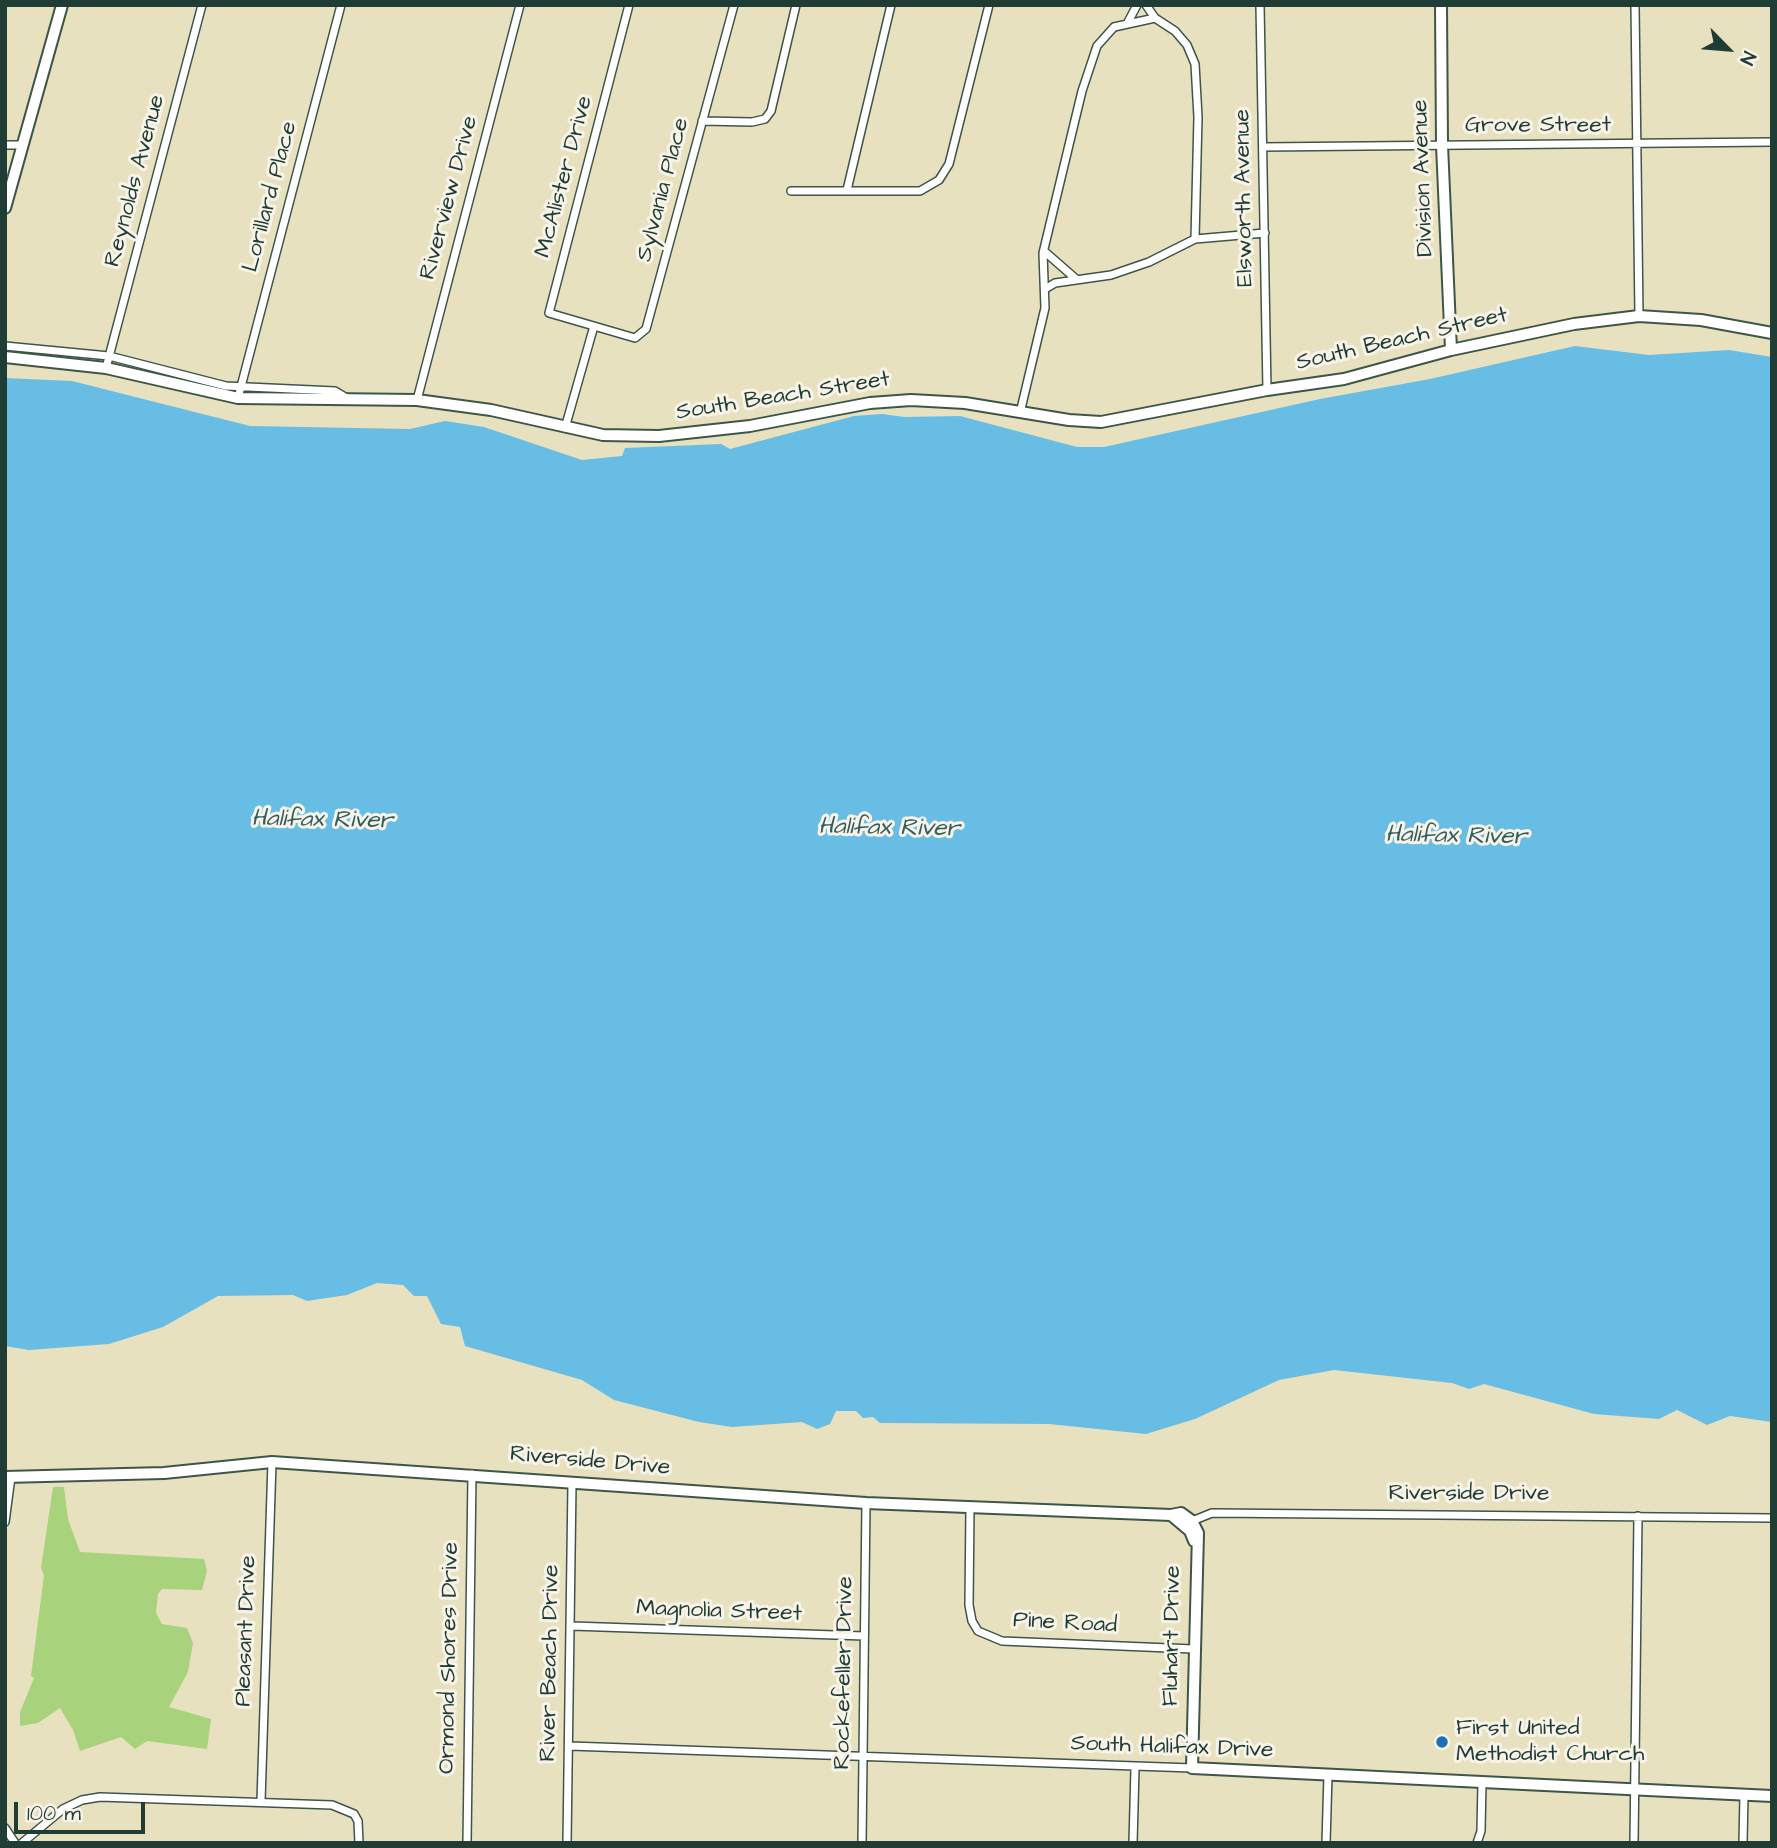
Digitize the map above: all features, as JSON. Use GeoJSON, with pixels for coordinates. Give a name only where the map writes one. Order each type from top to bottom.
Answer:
{"type":"FeatureCollection","features":[{"type":"Feature","properties":{"kind":"street"},"geometry":{"type":"LineString","coordinates":[[5,208],[62,5]]}},
{"type":"Feature","properties":{"kind":"street","name":"Reynolds Avenue"},"geometry":{"type":"LineString","coordinates":[[108,362],[202,5]]}},
{"type":"Feature","properties":{"kind":"street","name":"Lorillard Place"},"geometry":{"type":"LineString","coordinates":[[239,393],[341,5]]}},
{"type":"Feature","properties":{"kind":"street","name":"Riverview Drive"},"geometry":{"type":"LineString","coordinates":[[417,400],[520,5]]}},
{"type":"Feature","properties":{"kind":"street","name":"McAlister Drive"},"geometry":{"type":"LineString","coordinates":[[594,326],[550,313],[629,5]]}},
{"type":"Feature","properties":{"kind":"street","name":"Sylvania Place"},"geometry":{"type":"LineString","coordinates":[[594,326],[635,338],[646,329],[734,5]]}},
{"type":"Feature","properties":{"kind":"street"},"geometry":{"type":"LineString","coordinates":[[702,121],[752,122],[765,118],[771,111],[796,5]]}},
{"type":"Feature","properties":{"kind":"street"},"geometry":{"type":"LineString","coordinates":[[847,190],[891,5]]}},
{"type":"Feature","properties":{"kind":"street"},"geometry":{"type":"LineString","coordinates":[[791,191],[920,191],[939,180],[949,164],[989,5]]}},
{"type":"Feature","properties":{"kind":"street"},"geometry":{"type":"LineString","coordinates":[[1127,24],[1137,5]]}},
{"type":"Feature","properties":{"kind":"street"},"geometry":{"type":"LineString","coordinates":[[1146,5],[1155,18],[1175,31],[1188,45],[1195,64],[1198,117],[1195,239]]}},
{"type":"Feature","properties":{"kind":"street","name":"Elsworth Avenue"},"geometry":{"type":"LineString","coordinates":[[1260,5],[1267,390]]}},
{"type":"Feature","properties":{"kind":"street","name":"Division Avenue"},"geometry":{"type":"LineString","coordinates":[[1441,5],[1442,145],[1451,350]]}},
{"type":"Feature","properties":{"kind":"street"},"geometry":{"type":"LineString","coordinates":[[1635,5],[1639,316]]}},
{"type":"Feature","properties":{"kind":"street"},"geometry":{"type":"LineString","coordinates":[[1020,413],[1045,308],[1044,251],[1082,91],[1097,46],[1114,27],[1155,18]]}},
{"type":"Feature","properties":{"kind":"street","name":"Grove Street"},"geometry":{"type":"LineString","coordinates":[[1263,147],[1772,142]]}},
{"type":"Feature","properties":{"kind":"street"},"geometry":{"type":"LineString","coordinates":[[5,145],[22,145]]}},
{"type":"Feature","properties":{"kind":"street"},"geometry":{"type":"LineString","coordinates":[[1045,289],[1055,283],[1111,275],[1149,262],[1195,239],[1265,233]]}},
{"type":"Feature","properties":{"kind":"street"},"geometry":{"type":"LineString","coordinates":[[1044,251],[1076,279]]}},
{"type":"Feature","properties":{"kind":"street","name":"South Beach Street"},"geometry":{"type":"LineString","coordinates":[[5,356],[108,362],[239,393],[350,400],[417,400],[530,417],[565,429],[603,435],[659,436],[750,426],[870,402],[911,400],[965,403],[1020,413],[1101,422],[1267,390],[1344,379],[1451,350],[1574,324],[1639,316],[1701,320],[1772,333]]}},
{"type":"Feature","properties":{"kind":"street"},"geometry":{"type":"LineString","coordinates":[[565,429],[594,326]]}},
{"type":"Feature","properties":{"kind":"street"},"geometry":{"type":"LineString","coordinates":[[5,346],[108,362]]}},
{"type":"Feature","properties":{"kind":"street","name":"Riverside Drive"},"geometry":{"type":"LineString","coordinates":[[8,1477],[164,1473],[272,1462],[866,1503],[1171,1516],[1181,1513],[1187,1522],[1212,1513],[1772,1518]]}},
{"type":"Feature","properties":{"kind":"street","name":"Pleasant Drive"},"geometry":{"type":"LineString","coordinates":[[261,1801],[272,1462]]}},
{"type":"Feature","properties":{"kind":"street","name":"Ormond Shores Drive"},"geometry":{"type":"LineString","coordinates":[[467,1843],[472,1474]]}},
{"type":"Feature","properties":{"kind":"street"},"geometry":{"type":"LineString","coordinates":[[5,1522],[8,1477]]}},
{"type":"Feature","properties":{"kind":"street","name":"River Beach Drive"},"geometry":{"type":"LineString","coordinates":[[567,1843],[572,1483]]}},
{"type":"Feature","properties":{"kind":"street","name":"Rockefeller Drive"},"geometry":{"type":"LineString","coordinates":[[862,1843],[866,1503]]}},
{"type":"Feature","properties":{"kind":"street","name":"Pine Road"},"geometry":{"type":"LineString","coordinates":[[970,1507],[969,1605],[972,1621],[978,1631],[1002,1641],[1193,1649]]}},
{"type":"Feature","properties":{"kind":"street"},"geometry":{"type":"LineString","coordinates":[[1634,1843],[1638,1516]]}},
{"type":"Feature","properties":{"kind":"street","name":"Fluhart Drive"},"geometry":{"type":"LineString","coordinates":[[1187,1522],[1198,1533],[1192,1768]]}},
{"type":"Feature","properties":{"kind":"street","name":"Magnolia Street"},"geometry":{"type":"LineString","coordinates":[[572,1626],[864,1636]]}},
{"type":"Feature","properties":{"kind":"street","name":"South Halifax Drive"},"geometry":{"type":"LineString","coordinates":[[570,1746],[1192,1768],[1772,1796]]}},
{"type":"Feature","properties":{"kind":"street"},"geometry":{"type":"LineString","coordinates":[[1133,1843],[1135,1768]]}},
{"type":"Feature","properties":{"kind":"street"},"geometry":{"type":"LineString","coordinates":[[1326,1843],[1328,1775]]}},
{"type":"Feature","properties":{"kind":"street"},"geometry":{"type":"LineString","coordinates":[[1482,1783],[1483,1843]]}},
{"type":"Feature","properties":{"kind":"street"},"geometry":{"type":"LineString","coordinates":[[1743,1843],[1744,1795]]}},
{"type":"Feature","properties":{"kind":"street"},"geometry":{"type":"LineString","coordinates":[[22,1843],[63,1810],[82,1800],[100,1797],[332,1805],[354,1814],[358,1821],[359,1843]]}},
{"type":"Feature","properties":{"kind":"street"},"geometry":{"type":"LineString","coordinates":[[5,1828],[15,1843]]}},
{"type":"Feature","properties":{"kind":"street"},"geometry":{"type":"LineString","coordinates":[[1477,1843],[1481,1831]]}},
{"type":"Feature","properties":{"kind":"green space"},"geometry":{"type":"Polygon","coordinates":[[[53,1487],[64,1487],[68,1519],[80,1552],[204,1559],[207,1571],[202,1590],[162,1589],[158,1594],[156,1613],[162,1624],[187,1628],[193,1643],[188,1672],[169,1707],[211,1719],[207,1749],[147,1741],[135,1749],[121,1737],[80,1751],[73,1730],[60,1708],[38,1723],[20,1726],[20,1712],[34,1678],[31,1676],[44,1575],[41,1568],[53,1487]]]}},
{"type":"Feature","properties":{"kind":"water","name":"Halifax River"},"geometry":{"type":"Polygon","coordinates":[[[1575,346],[1649,355],[1729,350],[1772,357],[1772,1422],[1730,1416],[1707,1425],[1677,1410],[1659,1419],[1594,1414],[1484,1384],[1469,1389],[1452,1383],[1334,1370],[1279,1380],[1195,1419],[1146,1434],[1049,1424],[880,1423],[873,1417],[863,1418],[856,1411],[836,1411],[830,1424],[817,1429],[802,1422],[732,1427],[699,1422],[614,1400],[582,1380],[465,1346],[460,1327],[441,1324],[427,1296],[414,1296],[403,1285],[377,1283],[347,1295],[307,1301],[293,1295],[218,1296],[163,1327],[109,1344],[29,1350],[5,1346],[5,378],[72,381],[250,426],[410,429],[445,421],[484,427],[582,460],[622,456],[625,448],[721,444],[730,449],[854,416],[882,414],[904,417],[960,416],[1077,447],[1104,447],[1575,346]]]}},
{"type":"Feature","properties":{"kind":"place","name":"First United Methodist Church"},"geometry":{"type":"Point","coordinates":[1442,1742]}}]}
